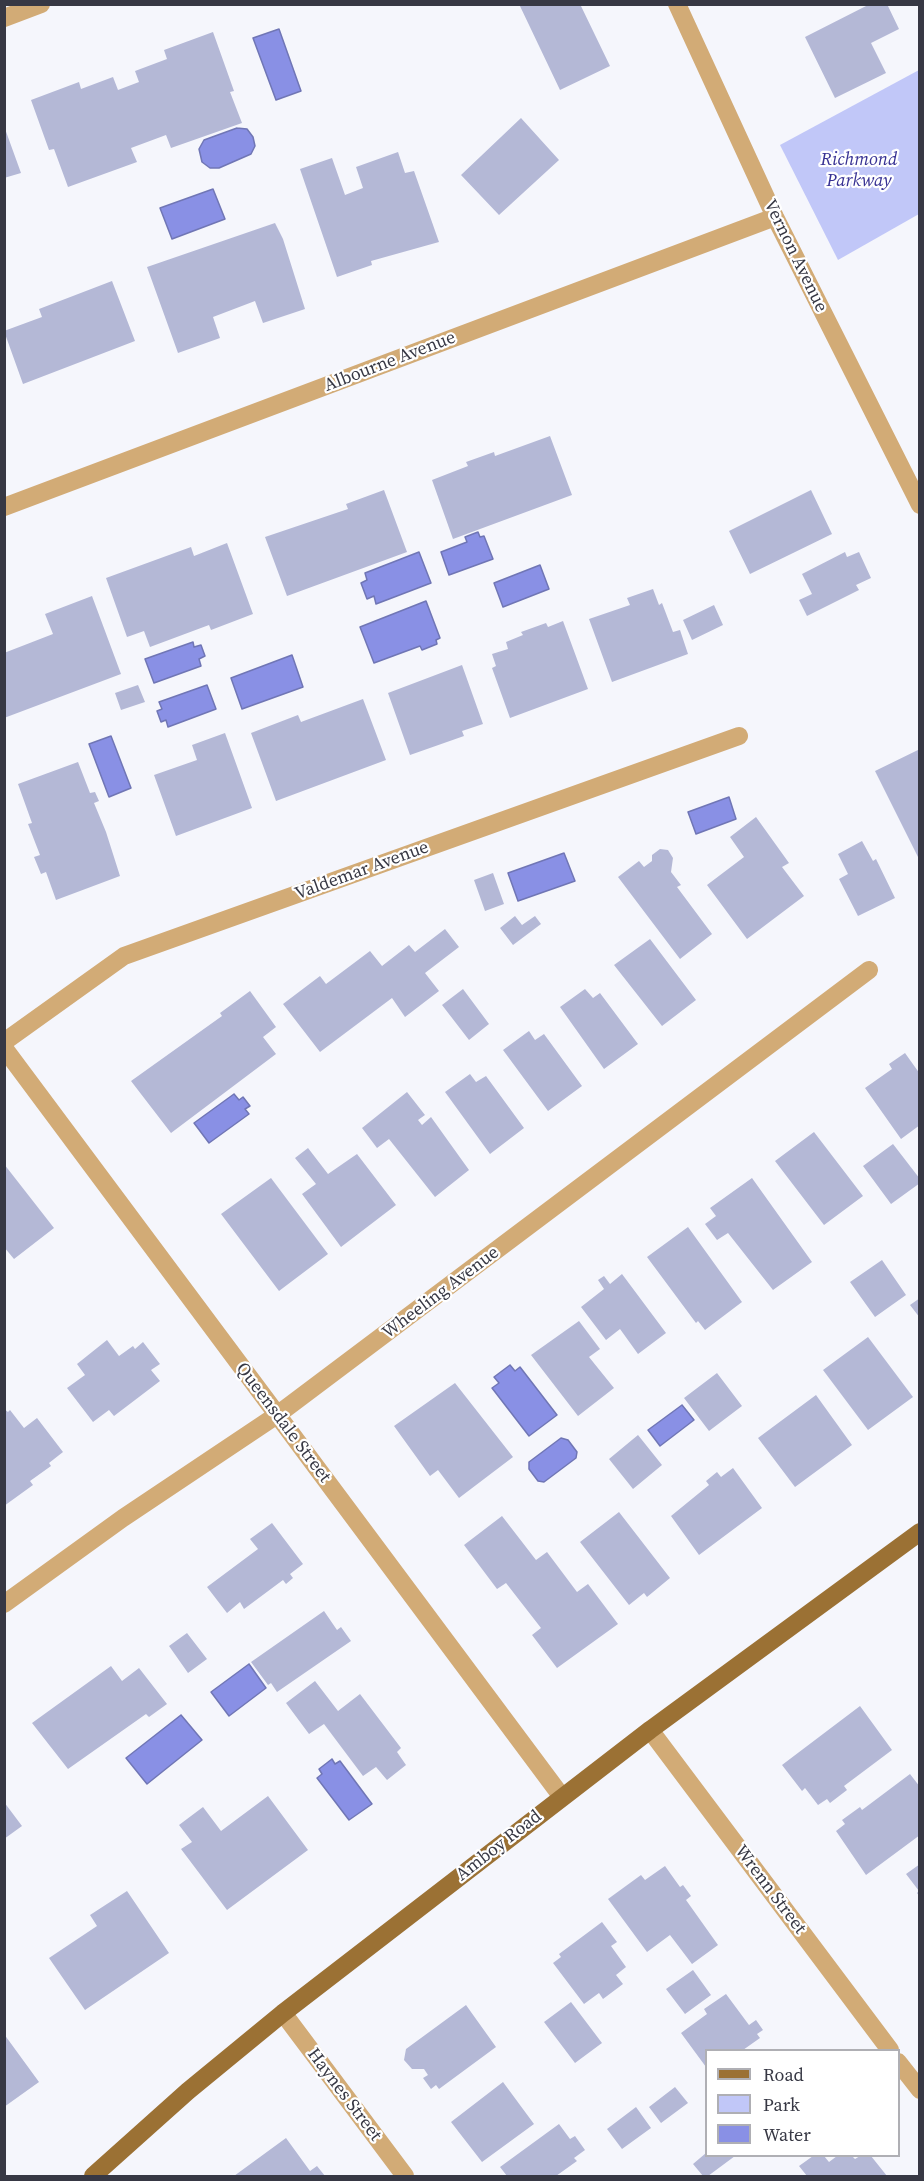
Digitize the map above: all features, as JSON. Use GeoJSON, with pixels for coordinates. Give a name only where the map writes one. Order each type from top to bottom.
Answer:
{"type":"FeatureCollection","features":[{"type":"Feature","properties":{"kind":"main road","name":"Amboy Road"},"geometry":{"type":"LineString","coordinates":[[93,2176],[188,2091],[283,2013],[650,1730],[920,1532]]}},
{"type":"Feature","properties":{"kind":"street"},"geometry":{"type":"LineString","coordinates":[[4,18],[41,4]]}},
{"type":"Feature","properties":{"kind":"street","name":"Vernon Avenue"},"geometry":{"type":"LineString","coordinates":[[677,4],[776,217],[920,505]]}},
{"type":"Feature","properties":{"kind":"street","name":"Albourne Avenue"},"geometry":{"type":"LineString","coordinates":[[4,507],[776,217]]}},
{"type":"Feature","properties":{"kind":"street","name":"Valdemar Avenue"},"geometry":{"type":"LineString","coordinates":[[4,1042],[124,956],[740,736]]}},
{"type":"Feature","properties":{"kind":"street","name":"Wheeling Avenue"},"geometry":{"type":"LineString","coordinates":[[4,1604],[123,1518],[277,1416],[869,970]]}},
{"type":"Feature","properties":{"kind":"street","name":"Queensdale Street"},"geometry":{"type":"LineString","coordinates":[[4,1048],[562,1797]]}},
{"type":"Feature","properties":{"kind":"street","name":"Wrenn Street"},"geometry":{"type":"LineString","coordinates":[[650,1730],[889,2049]]}},
{"type":"Feature","properties":{"kind":"street","name":"Haynes Street"},"geometry":{"type":"LineString","coordinates":[[283,2013],[405,2176]]}},
{"type":"Feature","properties":{"kind":"street"},"geometry":{"type":"LineString","coordinates":[[900,2065],[920,2090]]}},
{"type":"Feature","properties":{"kind":"green space","name":"Richmond Parkway"},"geometry":{"type":"Polygon","coordinates":[[[919,70],[919,214],[838,260],[780,145],[919,70]]]}},
{"type":"Feature","properties":{"kind":"water"},"geometry":{"type":"Polygon","coordinates":[[[279,29],[301,91],[276,100],[253,38],[279,29]]]}},
{"type":"Feature","properties":{"kind":"water"},"geometry":{"type":"Polygon","coordinates":[[[237,128],[247,129],[253,137],[255,146],[251,154],[219,168],[210,168],[202,162],[199,149],[204,140],[237,128]]]}},
{"type":"Feature","properties":{"kind":"water"},"geometry":{"type":"Polygon","coordinates":[[[213,189],[225,219],[172,239],[160,208],[213,189]]]}},
{"type":"Feature","properties":{"kind":"water"},"geometry":{"type":"Polygon","coordinates":[[[478,532],[480,537],[484,536],[493,559],[449,575],[441,552],[467,542],[465,537],[478,532]]]}},
{"type":"Feature","properties":{"kind":"water"},"geometry":{"type":"Polygon","coordinates":[[[419,552],[431,583],[376,604],[374,596],[367,599],[361,583],[367,580],[365,573],[419,552]]]}},
{"type":"Feature","properties":{"kind":"water"},"geometry":{"type":"Polygon","coordinates":[[[540,565],[549,589],[503,607],[494,583],[540,565]]]}},
{"type":"Feature","properties":{"kind":"water"},"geometry":{"type":"Polygon","coordinates":[[[426,601],[440,638],[436,640],[437,644],[422,650],[420,646],[374,663],[360,627],[426,601]]]}},
{"type":"Feature","properties":{"kind":"water"},"geometry":{"type":"Polygon","coordinates":[[[193,642],[194,647],[201,645],[205,656],[199,659],[201,666],[154,683],[145,659],[193,642]]]}},
{"type":"Feature","properties":{"kind":"water"},"geometry":{"type":"Polygon","coordinates":[[[292,655],[303,687],[242,709],[231,678],[292,655]]]}},
{"type":"Feature","properties":{"kind":"water"},"geometry":{"type":"Polygon","coordinates":[[[207,685],[216,709],[168,727],[166,720],[161,722],[157,711],[162,709],[159,702],[207,685]]]}},
{"type":"Feature","properties":{"kind":"water"},"geometry":{"type":"Polygon","coordinates":[[[111,736],[131,788],[109,797],[89,744],[111,736]]]}},
{"type":"Feature","properties":{"kind":"water"},"geometry":{"type":"Polygon","coordinates":[[[729,797],[736,819],[696,834],[688,812],[729,797]]]}},
{"type":"Feature","properties":{"kind":"water"},"geometry":{"type":"Polygon","coordinates":[[[564,853],[575,881],[518,901],[508,873],[564,853]]]}},
{"type":"Feature","properties":{"kind":"water"},"geometry":{"type":"Polygon","coordinates":[[[234,1094],[239,1100],[243,1097],[250,1106],[245,1109],[249,1114],[209,1143],[194,1123],[234,1094]]]}},
{"type":"Feature","properties":{"kind":"water"},"geometry":{"type":"Polygon","coordinates":[[[510,1365],[515,1371],[520,1367],[557,1415],[529,1436],[492,1388],[499,1383],[494,1377],[510,1365]]]}},
{"type":"Feature","properties":{"kind":"water"},"geometry":{"type":"Polygon","coordinates":[[[682,1405],[694,1420],[660,1446],[648,1430],[682,1405]]]}},
{"type":"Feature","properties":{"kind":"water"},"geometry":{"type":"Polygon","coordinates":[[[561,1438],[568,1440],[577,1452],[576,1458],[544,1482],[538,1481],[529,1469],[529,1462],[561,1438]]]}},
{"type":"Feature","properties":{"kind":"water"},"geometry":{"type":"Polygon","coordinates":[[[249,1664],[266,1688],[229,1716],[211,1692],[249,1664]]]}},
{"type":"Feature","properties":{"kind":"water"},"geometry":{"type":"Polygon","coordinates":[[[181,1715],[202,1740],[147,1784],[126,1758],[181,1715]]]}},
{"type":"Feature","properties":{"kind":"water"},"geometry":{"type":"Polygon","coordinates":[[[332,1759],[335,1764],[340,1761],[372,1804],[349,1820],[317,1778],[322,1774],[319,1769],[332,1759]]]}},
{"type":"Feature","properties":{"kind":"building"},"geometry":{"type":"Polygon","coordinates":[[[519,4],[580,4],[610,66],[560,90],[519,4]]]}},
{"type":"Feature","properties":{"kind":"building"},"geometry":{"type":"Polygon","coordinates":[[[870,4],[887,4],[899,29],[871,43],[886,73],[835,98],[805,37],[870,4]]]}},
{"type":"Feature","properties":{"kind":"building"},"geometry":{"type":"Polygon","coordinates":[[[213,32],[234,91],[230,92],[242,123],[171,148],[166,135],[131,148],[137,162],[68,187],[54,149],[49,150],[31,100],[79,82],[81,89],[113,77],[118,90],[139,82],[135,71],[167,59],[164,50],[213,32]]]}},
{"type":"Feature","properties":{"kind":"building"},"geometry":{"type":"Polygon","coordinates":[[[521,118],[559,160],[499,215],[461,175],[521,118]]]}},
{"type":"Feature","properties":{"kind":"building"},"geometry":{"type":"Polygon","coordinates":[[[4,126],[21,173],[4,178],[4,126]]]}},
{"type":"Feature","properties":{"kind":"building"},"geometry":{"type":"Polygon","coordinates":[[[398,152],[405,173],[414,171],[439,242],[371,261],[372,265],[337,277],[300,169],[332,158],[345,195],[363,188],[356,167],[398,152]]]}},
{"type":"Feature","properties":{"kind":"building"},"geometry":{"type":"Polygon","coordinates":[[[275,223],[283,239],[305,309],[263,323],[255,301],[213,317],[220,338],[178,353],[147,267],[275,223]]]}},
{"type":"Feature","properties":{"kind":"building"},"geometry":{"type":"Polygon","coordinates":[[[112,281],[135,341],[23,384],[4,331],[42,317],[39,309],[112,281]]]}},
{"type":"Feature","properties":{"kind":"building"},"geometry":{"type":"Polygon","coordinates":[[[550,436],[572,495],[453,539],[432,480],[468,466],[466,462],[494,452],[495,456],[550,436]]]}},
{"type":"Feature","properties":{"kind":"building"},"geometry":{"type":"Polygon","coordinates":[[[384,490],[407,552],[287,596],[265,537],[348,509],[346,504],[384,490]]]}},
{"type":"Feature","properties":{"kind":"building"},"geometry":{"type":"Polygon","coordinates":[[[811,490],[832,534],[750,574],[729,531],[811,490]]]}},
{"type":"Feature","properties":{"kind":"building"},"geometry":{"type":"Polygon","coordinates":[[[227,543],[253,614],[211,630],[209,625],[150,647],[144,631],[127,637],[106,578],[191,547],[194,556],[227,543]]]}},
{"type":"Feature","properties":{"kind":"building"},"geometry":{"type":"Polygon","coordinates":[[[845,552],[847,557],[859,552],[871,578],[856,585],[859,590],[807,616],[799,600],[812,594],[802,574],[845,552]]]}},
{"type":"Feature","properties":{"kind":"building"},"geometry":{"type":"Polygon","coordinates":[[[653,589],[659,605],[662,603],[673,632],[680,630],[688,654],[612,682],[589,619],[630,605],[627,598],[653,589]]]}},
{"type":"Feature","properties":{"kind":"building"},"geometry":{"type":"Polygon","coordinates":[[[92,596],[121,674],[4,718],[4,653],[53,634],[45,614],[92,596]]]}},
{"type":"Feature","properties":{"kind":"building"},"geometry":{"type":"Polygon","coordinates":[[[714,605],[723,625],[692,640],[683,620],[714,605]]]}},
{"type":"Feature","properties":{"kind":"building"},"geometry":{"type":"Polygon","coordinates":[[[563,621],[588,689],[510,718],[492,668],[496,666],[492,654],[508,649],[506,642],[523,635],[521,632],[546,623],[548,627],[563,621]]]}},
{"type":"Feature","properties":{"kind":"building"},"geometry":{"type":"Polygon","coordinates":[[[462,665],[483,724],[462,731],[464,736],[410,755],[388,693],[462,665]]]}},
{"type":"Feature","properties":{"kind":"building"},"geometry":{"type":"Polygon","coordinates":[[[138,685],[145,702],[121,710],[115,693],[138,685]]]}},
{"type":"Feature","properties":{"kind":"building"},"geometry":{"type":"Polygon","coordinates":[[[363,699],[386,760],[276,801],[251,733],[298,715],[301,722],[363,699]]]}},
{"type":"Feature","properties":{"kind":"building"},"geometry":{"type":"Polygon","coordinates":[[[225,733],[252,808],[176,836],[154,775],[197,760],[192,745],[225,733]]]}},
{"type":"Feature","properties":{"kind":"building"},"geometry":{"type":"Polygon","coordinates":[[[920,749],[920,861],[875,771],[920,749]]]}},
{"type":"Feature","properties":{"kind":"building"},"geometry":{"type":"Polygon","coordinates":[[[78,762],[90,793],[95,792],[99,801],[94,803],[120,876],[56,900],[46,872],[41,874],[34,857],[40,855],[28,824],[32,823],[18,784],[78,762]]]}},
{"type":"Feature","properties":{"kind":"building"},"geometry":{"type":"Polygon","coordinates":[[[756,817],[789,863],[782,867],[804,896],[747,939],[707,885],[744,857],[730,837],[756,817]]]}},
{"type":"Feature","properties":{"kind":"building"},"geometry":{"type":"Polygon","coordinates":[[[862,841],[873,861],[876,859],[895,898],[858,916],[839,879],[848,874],[838,854],[862,841]]]}},
{"type":"Feature","properties":{"kind":"building"},"geometry":{"type":"Polygon","coordinates":[[[660,849],[668,850],[673,858],[671,872],[681,885],[677,887],[712,934],[680,959],[618,877],[639,861],[644,867],[652,861],[652,855],[660,849]]]}},
{"type":"Feature","properties":{"kind":"building"},"geometry":{"type":"Polygon","coordinates":[[[493,873],[504,904],[485,911],[474,880],[493,873]]]}},
{"type":"Feature","properties":{"kind":"building"},"geometry":{"type":"Polygon","coordinates":[[[515,916],[522,925],[535,916],[541,924],[513,945],[500,928],[515,916]]]}},
{"type":"Feature","properties":{"kind":"building"},"geometry":{"type":"Polygon","coordinates":[[[445,929],[459,947],[425,973],[439,991],[405,1017],[392,998],[320,1052],[283,1004],[320,976],[326,984],[370,951],[382,966],[409,945],[415,952],[445,929]]]}},
{"type":"Feature","properties":{"kind":"building"},"geometry":{"type":"Polygon","coordinates":[[[650,939],[696,1000],[662,1026],[614,965],[650,939]]]}},
{"type":"Feature","properties":{"kind":"building"},"geometry":{"type":"Polygon","coordinates":[[[463,989],[489,1024],[469,1040],[442,1005],[463,989]]]}},
{"type":"Feature","properties":{"kind":"building"},"geometry":{"type":"Polygon","coordinates":[[[585,989],[593,998],[600,993],[638,1044],[604,1069],[560,1007],[585,989]]]}},
{"type":"Feature","properties":{"kind":"building"},"geometry":{"type":"Polygon","coordinates":[[[250,991],[276,1027],[263,1037],[276,1054],[171,1133],[131,1081],[222,1016],[220,1013],[250,991]]]}},
{"type":"Feature","properties":{"kind":"building"},"geometry":{"type":"Polygon","coordinates":[[[529,1031],[535,1040],[544,1034],[582,1086],[548,1111],[503,1050],[529,1031]]]}},
{"type":"Feature","properties":{"kind":"building"},"geometry":{"type":"Polygon","coordinates":[[[905,1053],[920,1074],[920,1125],[901,1139],[865,1088],[892,1069],[889,1064],[905,1053]]]}},
{"type":"Feature","properties":{"kind":"building"},"geometry":{"type":"Polygon","coordinates":[[[470,1074],[476,1082],[486,1076],[524,1128],[490,1154],[445,1092],[470,1074]]]}},
{"type":"Feature","properties":{"kind":"building"},"geometry":{"type":"Polygon","coordinates":[[[407,1092],[425,1115],[418,1120],[422,1125],[431,1117],[469,1170],[435,1197],[389,1139],[377,1148],[362,1128],[407,1092]]]}},
{"type":"Feature","properties":{"kind":"building"},"geometry":{"type":"Polygon","coordinates":[[[814,1132],[863,1196],[824,1225],[775,1161],[814,1132]]]}},
{"type":"Feature","properties":{"kind":"building"},"geometry":{"type":"Polygon","coordinates":[[[893,1144],[920,1179],[920,1183],[891,1204],[863,1166],[893,1144]]]}},
{"type":"Feature","properties":{"kind":"building"},"geometry":{"type":"Polygon","coordinates":[[[308,1148],[328,1174],[357,1154],[396,1205],[341,1247],[302,1194],[316,1184],[295,1158],[308,1148]]]}},
{"type":"Feature","properties":{"kind":"building"},"geometry":{"type":"Polygon","coordinates":[[[4,1164],[54,1228],[14,1259],[4,1247],[4,1164]]]}},
{"type":"Feature","properties":{"kind":"building"},"geometry":{"type":"Polygon","coordinates":[[[271,1178],[328,1254],[279,1291],[221,1214],[271,1178]]]}},
{"type":"Feature","properties":{"kind":"building"},"geometry":{"type":"Polygon","coordinates":[[[752,1178],[812,1262],[773,1290],[728,1233],[717,1240],[705,1224],[716,1216],[710,1208],[752,1178]]]}},
{"type":"Feature","properties":{"kind":"building"},"geometry":{"type":"Polygon","coordinates":[[[688,1227],[742,1302],[705,1330],[698,1321],[696,1323],[647,1257],[688,1227]]]}},
{"type":"Feature","properties":{"kind":"building"},"geometry":{"type":"Polygon","coordinates":[[[882,1260],[906,1295],[875,1317],[850,1282],[882,1260]]]}},
{"type":"Feature","properties":{"kind":"building"},"geometry":{"type":"Polygon","coordinates":[[[622,1274],[666,1333],[638,1354],[620,1329],[606,1340],[581,1307],[604,1289],[598,1280],[604,1276],[610,1284],[622,1274]]]}},
{"type":"Feature","properties":{"kind":"building"},"geometry":{"type":"Polygon","coordinates":[[[920,1298],[920,1318],[910,1305],[920,1298]]]}},
{"type":"Feature","properties":{"kind":"building"},"geometry":{"type":"Polygon","coordinates":[[[579,1321],[600,1349],[589,1357],[614,1388],[578,1416],[531,1355],[579,1321]]]}},
{"type":"Feature","properties":{"kind":"building"},"geometry":{"type":"Polygon","coordinates":[[[868,1337],[913,1397],[868,1430],[823,1370],[868,1337]]]}},
{"type":"Feature","properties":{"kind":"building"},"geometry":{"type":"Polygon","coordinates":[[[107,1340],[119,1356],[133,1346],[135,1349],[143,1342],[160,1364],[151,1370],[160,1381],[114,1416],[109,1410],[93,1422],[67,1388],[85,1375],[77,1364],[107,1340]]]}},
{"type":"Feature","properties":{"kind":"building"},"geometry":{"type":"Polygon","coordinates":[[[717,1373],[742,1406],[709,1431],[684,1398],[717,1373]]]}},
{"type":"Feature","properties":{"kind":"building"},"geometry":{"type":"Polygon","coordinates":[[[455,1383],[513,1457],[459,1498],[438,1470],[430,1476],[394,1426],[455,1383]]]}},
{"type":"Feature","properties":{"kind":"building"},"geometry":{"type":"Polygon","coordinates":[[[816,1395],[852,1445],[795,1487],[758,1438],[816,1395]]]}},
{"type":"Feature","properties":{"kind":"building"},"geometry":{"type":"Polygon","coordinates":[[[4,1409],[8,1412],[10,1410],[24,1428],[37,1418],[63,1452],[49,1463],[51,1466],[30,1481],[33,1485],[4,1506],[4,1409]]]}},
{"type":"Feature","properties":{"kind":"building"},"geometry":{"type":"Polygon","coordinates":[[[638,1435],[662,1465],[633,1489],[609,1459],[638,1435]]]}},
{"type":"Feature","properties":{"kind":"building"},"geometry":{"type":"Polygon","coordinates":[[[733,1468],[762,1508],[699,1555],[671,1516],[709,1485],[706,1481],[717,1472],[721,1477],[733,1468]]]}},
{"type":"Feature","properties":{"kind":"building"},"geometry":{"type":"Polygon","coordinates":[[[619,1512],[670,1578],[647,1597],[644,1593],[629,1605],[580,1542],[619,1512]]]}},
{"type":"Feature","properties":{"kind":"building"},"geometry":{"type":"Polygon","coordinates":[[[502,1516],[536,1560],[547,1552],[577,1592],[588,1584],[618,1624],[557,1668],[532,1635],[541,1628],[506,1583],[497,1589],[464,1545],[502,1516]]]}},
{"type":"Feature","properties":{"kind":"building"},"geometry":{"type":"Polygon","coordinates":[[[272,1523],[303,1564],[290,1574],[293,1578],[286,1584],[283,1580],[244,1609],[240,1602],[227,1613],[207,1587],[258,1549],[250,1539],[272,1523]]]}},
{"type":"Feature","properties":{"kind":"building"},"geometry":{"type":"Polygon","coordinates":[[[324,1611],[337,1630],[341,1627],[351,1641],[277,1692],[271,1683],[268,1685],[251,1662],[324,1611]]]}},
{"type":"Feature","properties":{"kind":"building"},"geometry":{"type":"Polygon","coordinates":[[[187,1633],[207,1659],[188,1673],[169,1646],[187,1633]]]}},
{"type":"Feature","properties":{"kind":"building"},"geometry":{"type":"Polygon","coordinates":[[[111,1666],[122,1681],[139,1668],[167,1704],[149,1717],[146,1714],[68,1769],[32,1723],[111,1666]]]}},
{"type":"Feature","properties":{"kind":"building"},"geometry":{"type":"Polygon","coordinates":[[[315,1681],[338,1711],[360,1694],[401,1748],[397,1752],[406,1765],[387,1780],[376,1767],[363,1776],[324,1724],[309,1734],[286,1703],[315,1681]]]}},
{"type":"Feature","properties":{"kind":"building"},"geometry":{"type":"Polygon","coordinates":[[[860,1706],[892,1750],[844,1786],[847,1790],[830,1803],[827,1799],[818,1805],[805,1788],[802,1791],[782,1765],[860,1706]]]}},
{"type":"Feature","properties":{"kind":"building"},"geometry":{"type":"Polygon","coordinates":[[[910,1774],[920,1787],[920,1835],[866,1875],[836,1831],[845,1824],[842,1820],[860,1807],[862,1810],[910,1774]]]}},
{"type":"Feature","properties":{"kind":"building"},"geometry":{"type":"Polygon","coordinates":[[[268,1796],[308,1850],[227,1910],[181,1849],[192,1842],[179,1825],[203,1807],[221,1831],[268,1796]]]}},
{"type":"Feature","properties":{"kind":"building"},"geometry":{"type":"Polygon","coordinates":[[[4,1802],[22,1826],[4,1839],[4,1802]]]}},
{"type":"Feature","properties":{"kind":"building"},"geometry":{"type":"Polygon","coordinates":[[[920,1864],[920,1897],[917,1893],[919,1891],[906,1874],[920,1864]]]}},
{"type":"Feature","properties":{"kind":"building"},"geometry":{"type":"Polygon","coordinates":[[[665,1866],[680,1887],[683,1885],[691,1896],[686,1900],[718,1945],[692,1964],[670,1935],[647,1952],[608,1899],[641,1875],[645,1880],[665,1866]]]}},
{"type":"Feature","properties":{"kind":"building"},"geometry":{"type":"Polygon","coordinates":[[[127,1891],[169,1953],[85,2010],[49,1958],[97,1926],[90,1915],[127,1891]]]}},
{"type":"Feature","properties":{"kind":"building"},"geometry":{"type":"Polygon","coordinates":[[[602,1922],[617,1942],[611,1946],[626,1967],[616,1975],[623,1984],[603,1999],[599,1993],[584,2004],[553,1963],[561,1957],[559,1954],[602,1922]]]}},
{"type":"Feature","properties":{"kind":"building"},"geometry":{"type":"Polygon","coordinates":[[[693,1970],[711,1995],[685,2014],[666,1989],[693,1970]]]}},
{"type":"Feature","properties":{"kind":"building"},"geometry":{"type":"Polygon","coordinates":[[[726,1994],[749,2025],[756,2020],[763,2030],[757,2034],[760,2038],[744,2049],[705,2049],[705,2066],[681,2033],[707,2014],[704,2009],[726,1994]]]}},
{"type":"Feature","properties":{"kind":"building"},"geometry":{"type":"Polygon","coordinates":[[[571,2002],[602,2043],[575,2063],[544,2022],[571,2002]]]}},
{"type":"Feature","properties":{"kind":"building"},"geometry":{"type":"Polygon","coordinates":[[[466,2005],[496,2047],[439,2089],[436,2085],[431,2089],[423,2078],[428,2075],[424,2069],[412,2069],[404,2060],[406,2049],[466,2005]]]}},
{"type":"Feature","properties":{"kind":"building"},"geometry":{"type":"Polygon","coordinates":[[[4,2034],[39,2082],[4,2107],[4,2034]]]}},
{"type":"Feature","properties":{"kind":"building"},"geometry":{"type":"Polygon","coordinates":[[[503,2082],[534,2124],[482,2162],[451,2122],[503,2082]]]}},
{"type":"Feature","properties":{"kind":"building"},"geometry":{"type":"Polygon","coordinates":[[[675,2087],[688,2103],[661,2123],[649,2107],[675,2087]]]}},
{"type":"Feature","properties":{"kind":"building"},"geometry":{"type":"Polygon","coordinates":[[[636,2107],[651,2128],[622,2149],[607,2129],[636,2107]]]}},
{"type":"Feature","properties":{"kind":"building"},"geometry":{"type":"Polygon","coordinates":[[[559,2124],[570,2139],[575,2136],[585,2150],[574,2158],[577,2161],[556,2176],[507,2176],[500,2167],[559,2124]]]}},
{"type":"Feature","properties":{"kind":"building"},"geometry":{"type":"Polygon","coordinates":[[[286,2138],[310,2171],[317,2166],[325,2176],[234,2176],[286,2138]]]}},
{"type":"Feature","properties":{"kind":"building"},"geometry":{"type":"Polygon","coordinates":[[[705,2154],[705,2157],[734,2157],[708,2176],[703,2176],[693,2164],[705,2154]]]}},
{"type":"Feature","properties":{"kind":"building"},"geometry":{"type":"Polygon","coordinates":[[[812,2157],[825,2157],[829,2162],[836,2157],[855,2159],[872,2157],[887,2176],[807,2176],[799,2166],[812,2157]]]}}]}
